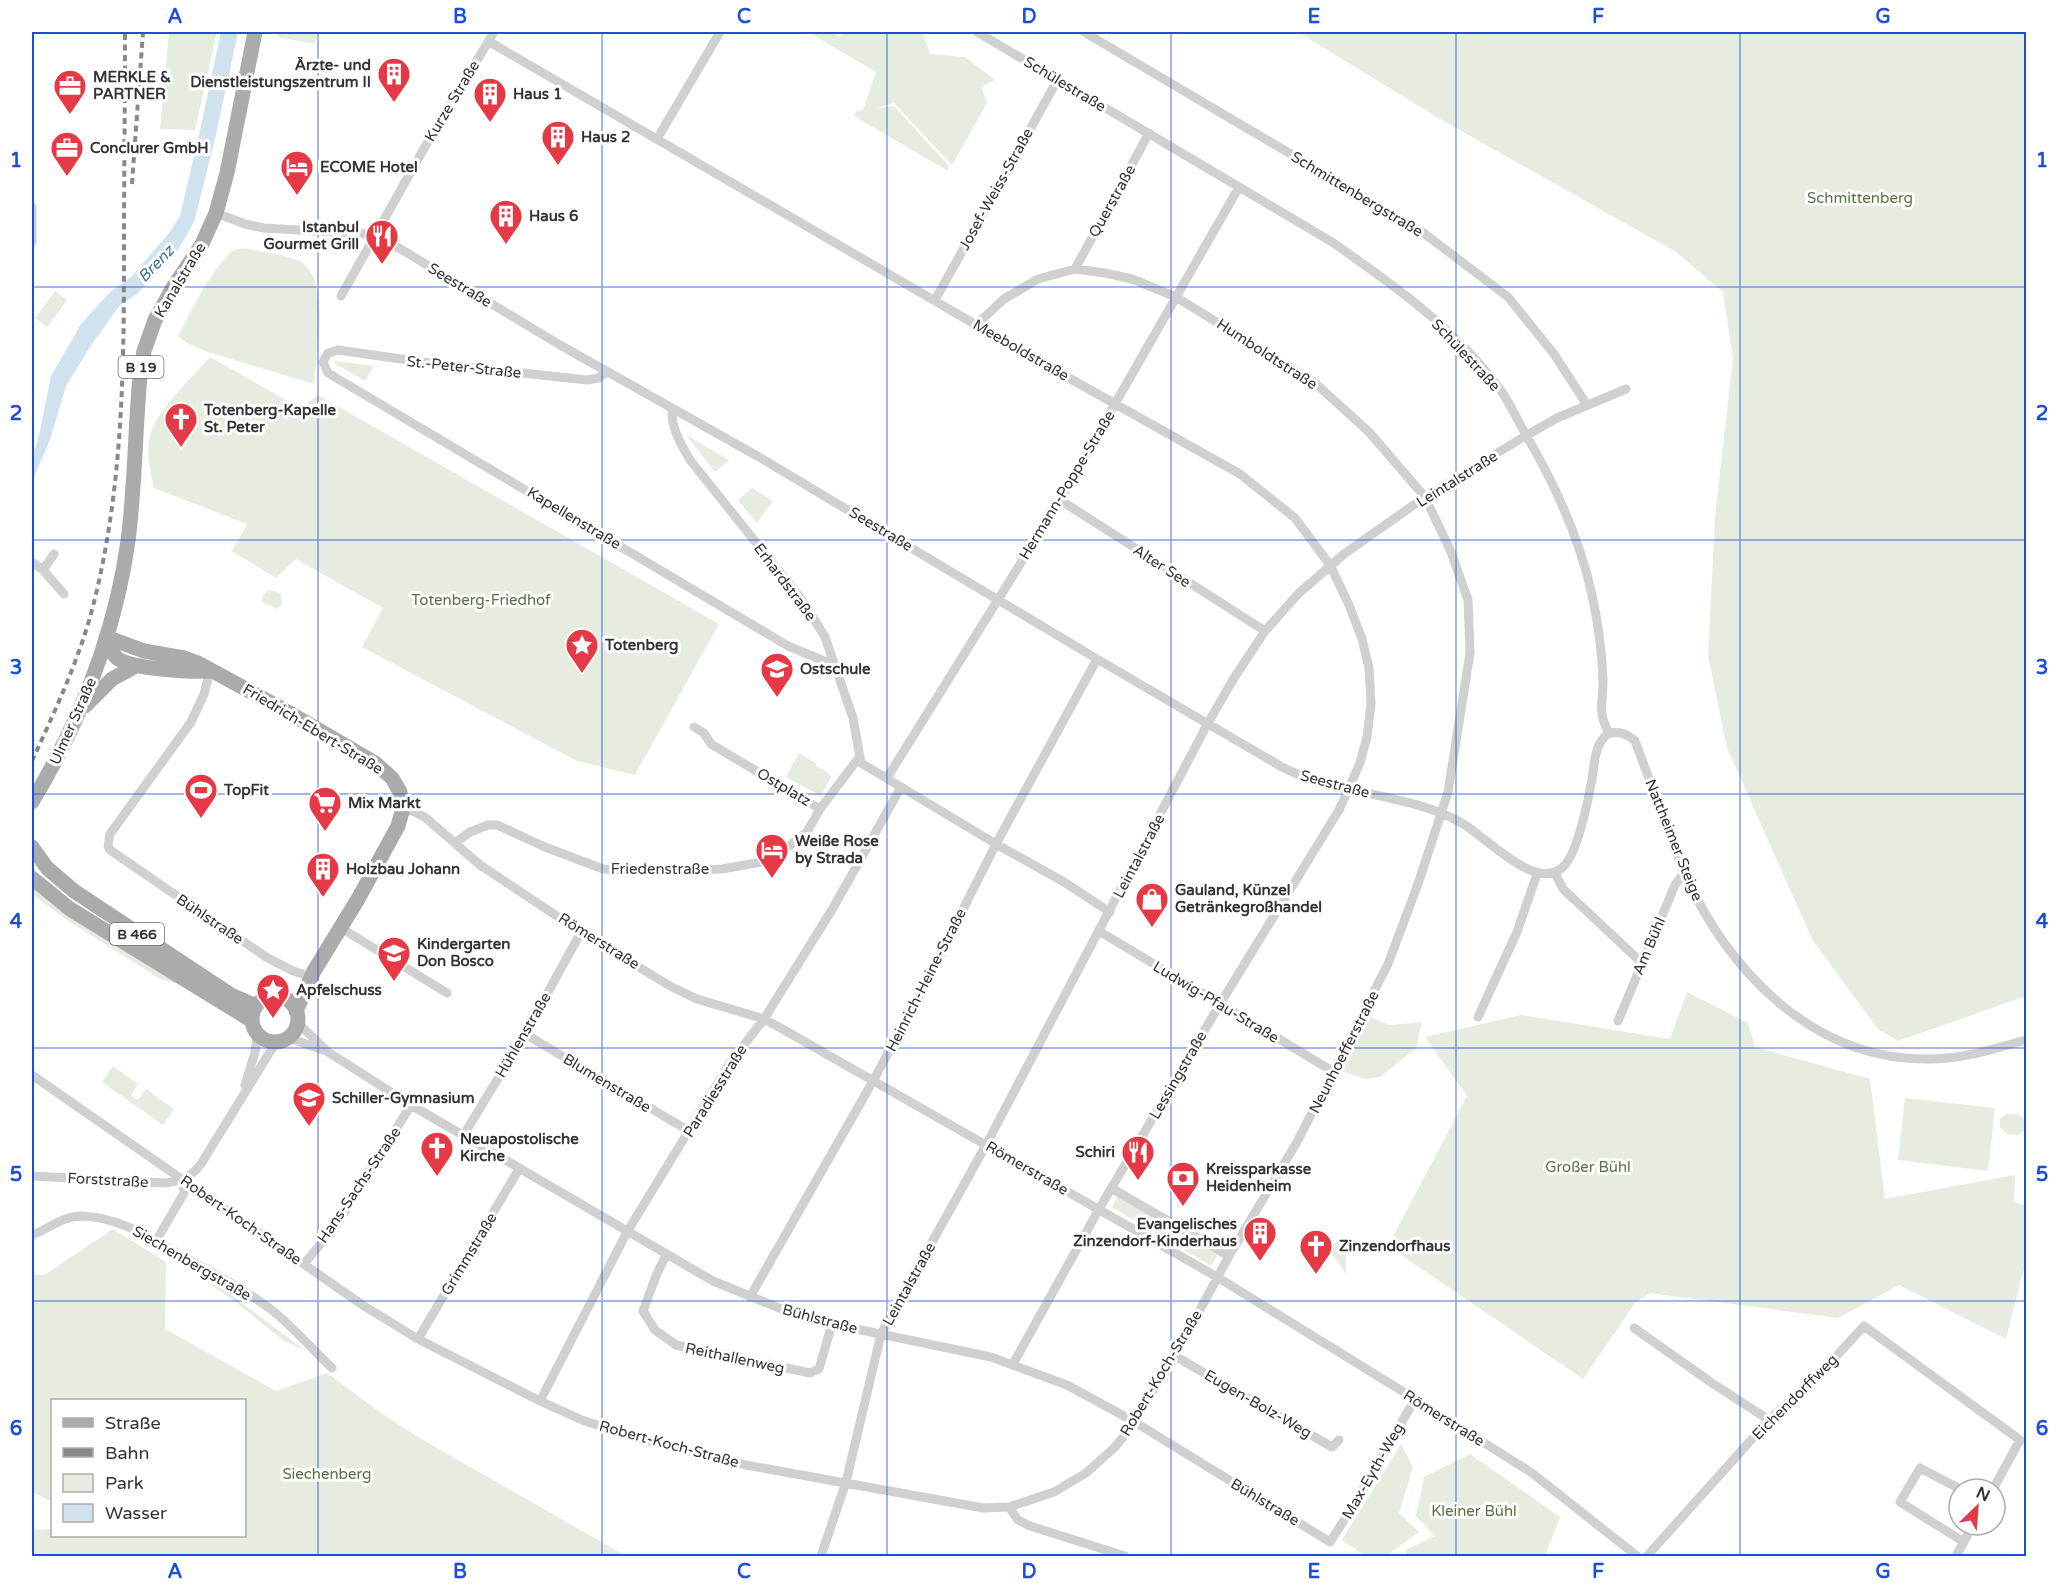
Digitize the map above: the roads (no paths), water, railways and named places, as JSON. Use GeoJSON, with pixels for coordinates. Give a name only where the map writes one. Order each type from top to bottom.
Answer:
{"type":"FeatureCollection","features":[{"type":"Feature","properties":{"kind":"main road","name":"Kanalstraße"},"geometry":{"type":"LineString","coordinates":[[106,637],[128,540],[140,376],[144,351],[161,308],[201,246],[216,213],[227,173],[255,32]]}},
{"type":"Feature","properties":{"kind":"main road","name":"Friedrich-Ebert-Straße"},"geometry":{"type":"LineString","coordinates":[[106,637],[115,656],[136,666],[190,672],[210,671]]}},
{"type":"Feature","properties":{"kind":"main road","name":"Friedrich-Ebert-Straße"},"geometry":{"type":"LineString","coordinates":[[106,637],[144,651],[191,660],[233,681],[375,763],[397,785],[403,808]]}},
{"type":"Feature","properties":{"kind":"main road","name":"Ulmer Straße"},"geometry":{"type":"LineString","coordinates":[[32,802],[56,760],[78,713],[106,637]]}},
{"type":"Feature","properties":{"kind":"main road"},"geometry":{"type":"LineString","coordinates":[[78,713],[112,679],[136,666]]}},
{"type":"Feature","properties":{"kind":"main road"},"geometry":{"type":"LineString","coordinates":[[283,998],[311,973],[341,928],[395,833],[403,808]]}},
{"type":"Feature","properties":{"kind":"main road","name":"B 466"},"geometry":{"type":"LineString","coordinates":[[32,847],[47,868],[87,901],[231,995],[255,1020],[262,1039],[282,1040]]}},
{"type":"Feature","properties":{"kind":"main road","name":"B 466"},"geometry":{"type":"LineString","coordinates":[[32,878],[70,909],[255,1020]]}},
{"type":"Feature","properties":{"kind":"main road"},"geometry":{"type":"LineString","coordinates":[[282,1040],[296,1029],[297,1017],[311,973]]}},
{"type":"Feature","properties":{"kind":"main road"},"geometry":{"type":"LineString","coordinates":[[255,1020],[268,997],[283,998],[293,1005],[297,1017]]}},
{"type":"Feature","properties":{"kind":"street","name":"Kurze Straße"},"geometry":{"type":"LineString","coordinates":[[340,296],[494,32]]}},
{"type":"Feature","properties":{"kind":"street"},"geometry":{"type":"LineString","coordinates":[[657,139],[720,32]]}},
{"type":"Feature","properties":{"kind":"street","name":"Schülestraße"},"geometry":{"type":"LineString","coordinates":[[977,32],[1332,242],[1382,277],[1428,314],[1465,349],[1500,389],[1566,509],[1592,595],[1603,681],[1601,717],[1609,733]]}},
{"type":"Feature","properties":{"kind":"street","name":"Schmittenbergstraße"},"geometry":{"type":"LineString","coordinates":[[1084,32],[1421,231],[1508,297],[1554,354],[1587,405]]}},
{"type":"Feature","properties":{"kind":"street","name":"Meeboldstraße"},"geometry":{"type":"LineString","coordinates":[[488,41],[1240,474],[1295,518],[1330,565],[1362,639],[1369,668],[1371,704],[1367,737],[1360,763],[1348,789]]}},
{"type":"Feature","properties":{"kind":"street","name":"Josef-Weiss-Straße"},"geometry":{"type":"LineString","coordinates":[[935,300],[1058,79]]}},
{"type":"Feature","properties":{"kind":"street","name":"Querstraße"},"geometry":{"type":"LineString","coordinates":[[1075,269],[1149,133]]}},
{"type":"Feature","properties":{"kind":"street","name":"Hermann-Poppe-Straße"},"geometry":{"type":"LineString","coordinates":[[887,778],[1060,500],[1239,187]]}},
{"type":"Feature","properties":{"kind":"street"},"geometry":{"type":"LineString","coordinates":[[32,207],[32,242]]}},
{"type":"Feature","properties":{"kind":"street","name":"Seestraße"},"geometry":{"type":"LineString","coordinates":[[216,213],[245,224],[264,228],[353,232],[375,236],[394,245],[606,372],[759,457],[1097,659],[1297,775],[1312,781],[1402,801],[1440,813],[1467,825],[1510,858],[1537,874]]}},
{"type":"Feature","properties":{"kind":"street","name":"Humboldtstraße"},"geometry":{"type":"LineString","coordinates":[[977,324],[1004,299],[1038,279],[1075,269],[1132,279],[1176,297],[1315,383],[1369,432],[1425,497],[1451,552],[1468,600],[1470,652],[1454,760],[1448,792],[1440,813]]}},
{"type":"Feature","properties":{"kind":"street","name":"St.-Peter-Straße"},"geometry":{"type":"LineString","coordinates":[[324,358],[330,351],[338,350],[422,362],[587,380],[599,378],[606,372]]}},
{"type":"Feature","properties":{"kind":"street","name":"Kapellenstraße"},"geometry":{"type":"LineString","coordinates":[[324,358],[323,362],[328,374],[788,645],[836,666]]}},
{"type":"Feature","properties":{"kind":"street","name":"Leintalstraße"},"geometry":{"type":"LineString","coordinates":[[821,1557],[846,1482],[880,1334],[986,1145],[1208,723],[1265,631],[1299,593],[1330,565],[1425,497],[1557,418],[1626,389]]}},
{"type":"Feature","properties":{"kind":"street","name":"Erhardstraße"},"geometry":{"type":"LineString","coordinates":[[672,409],[671,422],[690,460],[802,600],[825,637],[853,718],[860,756]]}},
{"type":"Feature","properties":{"kind":"street","name":"Alter See"},"geometry":{"type":"LineString","coordinates":[[1060,500],[1265,631]]}},
{"type":"Feature","properties":{"kind":"street"},"geometry":{"type":"LineString","coordinates":[[43,570],[54,554]]}},
{"type":"Feature","properties":{"kind":"street"},"geometry":{"type":"LineString","coordinates":[[32,562],[43,570],[64,594]]}},
{"type":"Feature","properties":{"kind":"street","name":"Heinrich-Heine-Straße"},"geometry":{"type":"LineString","coordinates":[[750,1298],[873,1081],[925,985],[996,844],[1097,659]]}},
{"type":"Feature","properties":{"kind":"street","name":"Bühlstraße"},"geometry":{"type":"LineString","coordinates":[[210,671],[204,694],[191,722],[110,834],[108,846],[266,957],[293,971],[311,973]]}},
{"type":"Feature","properties":{"kind":"street","name":"Ostplatz"},"geometry":{"type":"LineString","coordinates":[[694,727],[704,733],[711,744],[820,809],[860,756]]}},
{"type":"Feature","properties":{"kind":"street"},"geometry":{"type":"LineString","coordinates":[[1478,1017],[1517,932],[1537,874],[1555,873],[1566,864],[1575,846],[1589,793],[1597,750],[1604,736],[1609,733]]}},
{"type":"Feature","properties":{"kind":"street","name":"Nattheimer Steige"},"geometry":{"type":"LineString","coordinates":[[1609,733],[1624,733],[1635,741],[1684,873],[1713,928],[1745,970],[1763,989],[1797,1017],[1844,1044],[1869,1052],[1908,1059],[1978,1053],[2026,1041]]}},
{"type":"Feature","properties":{"kind":"street"},"geometry":{"type":"LineString","coordinates":[[860,756],[861,763],[1064,882],[1110,912]]}},
{"type":"Feature","properties":{"kind":"street","name":"Paradiesstraße"},"geometry":{"type":"LineString","coordinates":[[540,1401],[627,1232],[730,1063],[764,1019],[833,908],[901,787]]}},
{"type":"Feature","properties":{"kind":"street","name":"Lessingstraße"},"geometry":{"type":"LineString","coordinates":[[1013,1364],[1111,1188],[1339,810],[1348,789]]}},
{"type":"Feature","properties":{"kind":"street","name":"Römerstraße"},"geometry":{"type":"LineString","coordinates":[[403,808],[426,818],[480,865],[581,932],[670,986],[691,996],[764,1019],[1217,1277],[1532,1473],[1637,1557]]}},
{"type":"Feature","properties":{"kind":"street","name":"Friedenstraße"},"geometry":{"type":"LineString","coordinates":[[455,843],[470,831],[488,825],[497,825],[545,847],[603,869],[651,872],[722,869],[762,862],[780,853],[807,832],[820,809]]}},
{"type":"Feature","properties":{"kind":"street","name":"Neunhoefferstraße"},"geometry":{"type":"LineString","coordinates":[[1217,1277],[1298,1142],[1388,964],[1418,884],[1440,813]]}},
{"type":"Feature","properties":{"kind":"street"},"geometry":{"type":"LineString","coordinates":[[1555,873],[1563,889],[1642,963]]}},
{"type":"Feature","properties":{"kind":"street","name":"Am Bühl"},"geometry":{"type":"LineString","coordinates":[[1618,1021],[1675,885],[1684,873]]}},
{"type":"Feature","properties":{"kind":"street"},"geometry":{"type":"LineString","coordinates":[[341,928],[447,993]]}},
{"type":"Feature","properties":{"kind":"street","name":"Hühlenstraße"},"geometry":{"type":"LineString","coordinates":[[463,1136],[525,1034],[581,932]]}},
{"type":"Feature","properties":{"kind":"street","name":"Ludwig-Pfau-Straße"},"geometry":{"type":"LineString","coordinates":[[1099,932],[1334,1072]]}},
{"type":"Feature","properties":{"kind":"street","name":"Bühlstraße"},"geometry":{"type":"LineString","coordinates":[[297,1017],[328,1052],[411,1105],[712,1281],[789,1312],[832,1324],[963,1351],[1013,1364],[1067,1385],[1134,1420],[1330,1542]]}},
{"type":"Feature","properties":{"kind":"street"},"geometry":{"type":"LineString","coordinates":[[242,1096],[255,1053],[255,1020]]}},
{"type":"Feature","properties":{"kind":"street","name":"Blumenstraße"},"geometry":{"type":"LineString","coordinates":[[525,1034],[689,1131]]}},
{"type":"Feature","properties":{"kind":"street"},"geometry":{"type":"LineString","coordinates":[[156,1241],[184,1193],[183,1179],[191,1176],[201,1164],[242,1096],[282,1040]]}},
{"type":"Feature","properties":{"kind":"street","name":"Bühlstraße"},"geometry":{"type":"LineString","coordinates":[[282,1040],[328,1052]]}},
{"type":"Feature","properties":{"kind":"street","name":"Robert-Koch-Straße"},"geometry":{"type":"LineString","coordinates":[[32,1075],[364,1306],[418,1339],[540,1401],[582,1420],[636,1438],[746,1466],[846,1482],[974,1507],[991,1509],[1009,1507],[1046,1495],[1086,1473],[1114,1448],[1174,1356],[1217,1277]]}},
{"type":"Feature","properties":{"kind":"street","name":"Hans-Sachs-Straße"},"geometry":{"type":"LineString","coordinates":[[304,1264],[337,1224],[411,1105]]}},
{"type":"Feature","properties":{"kind":"street","name":"Grimmstraße"},"geometry":{"type":"LineString","coordinates":[[418,1339],[519,1169]]}},
{"type":"Feature","properties":{"kind":"street","name":"Forststraße"},"geometry":{"type":"LineString","coordinates":[[32,1176],[160,1183],[183,1179]]}},
{"type":"Feature","properties":{"kind":"street"},"geometry":{"type":"LineString","coordinates":[[1111,1188],[1229,1256]]}},
{"type":"Feature","properties":{"kind":"street","name":"Siechenbergstraße"},"geometry":{"type":"LineString","coordinates":[[32,1235],[63,1220],[81,1216],[102,1218],[125,1225],[231,1282],[263,1304],[293,1328],[332,1368]]}},
{"type":"Feature","properties":{"kind":"street","name":"Reithallenweg"},"geometry":{"type":"LineString","coordinates":[[666,1255],[643,1311],[655,1330],[676,1345],[810,1373],[819,1369],[832,1324]]}},
{"type":"Feature","properties":{"kind":"street","name":"Eichendorffweg"},"geometry":{"type":"LineString","coordinates":[[1647,1557],[1769,1420],[1829,1364],[1864,1326],[2020,1440],[2000,1477]]}},
{"type":"Feature","properties":{"kind":"street"},"geometry":{"type":"LineString","coordinates":[[1634,1328],[1769,1420]]}},
{"type":"Feature","properties":{"kind":"street","name":"Eugen-Bolz-Weg"},"geometry":{"type":"LineString","coordinates":[[1174,1356],[1332,1447],[1339,1440]]}},
{"type":"Feature","properties":{"kind":"street","name":"Max-Eyth-Weg"},"geometry":{"type":"LineString","coordinates":[[1330,1542],[1415,1399]]}},
{"type":"Feature","properties":{"kind":"street"},"geometry":{"type":"LineString","coordinates":[[1947,1482],[1920,1468],[1900,1502],[1947,1531]]}},
{"type":"Feature","properties":{"kind":"street"},"geometry":{"type":"LineString","coordinates":[[1009,1507],[1018,1520],[1030,1526],[1125,1557]]}},
{"type":"Feature","properties":{"kind":"street"},"geometry":{"type":"LineString","coordinates":[[1956,1537],[1964,1542]]}},
{"type":"Feature","properties":{"kind":"street"},"geometry":{"type":"LineString","coordinates":[[1956,1557],[1967,1537]]}},
{"type":"Feature","properties":{"kind":"water","name":"Brenz"},"geometry":{"type":"Polygon","coordinates":[[[221,32],[238,32],[194,222],[176,254],[136,295],[120,305],[90,347],[66,386],[50,440],[32,481],[32,459],[51,376],[81,324],[110,292],[132,276],[169,233],[180,216],[221,32]]]}},
{"type":"Feature","properties":{"kind":"railway"},"geometry":{"type":"LineString","coordinates":[[32,761],[65,687],[92,610],[110,521],[116,476],[120,431],[124,295],[125,32]]}},
{"type":"Feature","properties":{"kind":"railway"},"geometry":{"type":"LineString","coordinates":[[132,184],[143,32]]}},
{"type":"Feature","properties":{"kind":"place","name":"Ärzte- und Dienstleistungszentrum II"},"geometry":{"type":"Point","coordinates":[394,103]}},
{"type":"Feature","properties":{"kind":"place","name":"MERKLE & PARTNER"},"geometry":{"type":"Point","coordinates":[70,115]}},
{"type":"Feature","properties":{"kind":"place","name":"Haus 1"},"geometry":{"type":"Point","coordinates":[490,123]}},
{"type":"Feature","properties":{"kind":"place","name":"Haus 2"},"geometry":{"type":"Point","coordinates":[558,166]}},
{"type":"Feature","properties":{"kind":"place","name":"Conclurer GmbH"},"geometry":{"type":"Point","coordinates":[67,177]}},
{"type":"Feature","properties":{"kind":"place","name":"ECOME Hotel"},"geometry":{"type":"Point","coordinates":[297,196]}},
{"type":"Feature","properties":{"kind":"place","name":"Haus 6"},"geometry":{"type":"Point","coordinates":[506,245]}},
{"type":"Feature","properties":{"kind":"place","name":"Istanbul Gourmet Grill"},"geometry":{"type":"Point","coordinates":[382,265]}},
{"type":"Feature","properties":{"kind":"place","name":"Totenberg-Kapelle St. Peter"},"geometry":{"type":"Point","coordinates":[181,448]}},
{"type":"Feature","properties":{"kind":"place","name":"Totenberg"},"geometry":{"type":"Point","coordinates":[582,674]}},
{"type":"Feature","properties":{"kind":"place","name":"Ostschule"},"geometry":{"type":"Point","coordinates":[777,698]}},
{"type":"Feature","properties":{"kind":"place","name":"TopFit"},"geometry":{"type":"Point","coordinates":[201,819]}},
{"type":"Feature","properties":{"kind":"place","name":"Mix Markt"},"geometry":{"type":"Point","coordinates":[325,832]}},
{"type":"Feature","properties":{"kind":"place","name":"Weiße Rose by Strada"},"geometry":{"type":"Point","coordinates":[772,879]}},
{"type":"Feature","properties":{"kind":"place","name":"Holzbau Johann"},"geometry":{"type":"Point","coordinates":[323,898]}},
{"type":"Feature","properties":{"kind":"place","name":"Gauland, Künzel Getränkegroßhandel"},"geometry":{"type":"Point","coordinates":[1152,928]}},
{"type":"Feature","properties":{"kind":"place","name":"Kindergarten Don Bosco"},"geometry":{"type":"Point","coordinates":[394,982]}},
{"type":"Feature","properties":{"kind":"place","name":"Apfelschuss"},"geometry":{"type":"Point","coordinates":[273,1019]}},
{"type":"Feature","properties":{"kind":"place","name":"Schiller-Gymnasium"},"geometry":{"type":"Point","coordinates":[309,1127]}},
{"type":"Feature","properties":{"kind":"place","name":"Neuapostolische Kirche"},"geometry":{"type":"Point","coordinates":[437,1177]}},
{"type":"Feature","properties":{"kind":"place","name":"Schiri"},"geometry":{"type":"Point","coordinates":[1138,1181]}},
{"type":"Feature","properties":{"kind":"place","name":"Kreissparkasse Heidenheim"},"geometry":{"type":"Point","coordinates":[1183,1207]}},
{"type":"Feature","properties":{"kind":"place","name":"Evangelisches Zinzendorf-Kinderhaus"},"geometry":{"type":"Point","coordinates":[1260,1262]}},
{"type":"Feature","properties":{"kind":"place","name":"Zinzendorfhaus"},"geometry":{"type":"Point","coordinates":[1316,1275]}},
{"type":"Feature","properties":{"kind":"park label","name":"Schmittenberg"},"geometry":{"type":"Point","coordinates":[1860,198]}},
{"type":"Feature","properties":{"kind":"park label","name":"Totenberg-Friedhof"},"geometry":{"type":"Point","coordinates":[481,600]}},
{"type":"Feature","properties":{"kind":"park label","name":"Großer Bühl"},"geometry":{"type":"Point","coordinates":[1588,1167]}},
{"type":"Feature","properties":{"kind":"park label","name":"Siechenberg"},"geometry":{"type":"Point","coordinates":[327,1474]}},
{"type":"Feature","properties":{"kind":"park label","name":"Kleiner Bühl"},"geometry":{"type":"Point","coordinates":[1474,1511]}}]}
